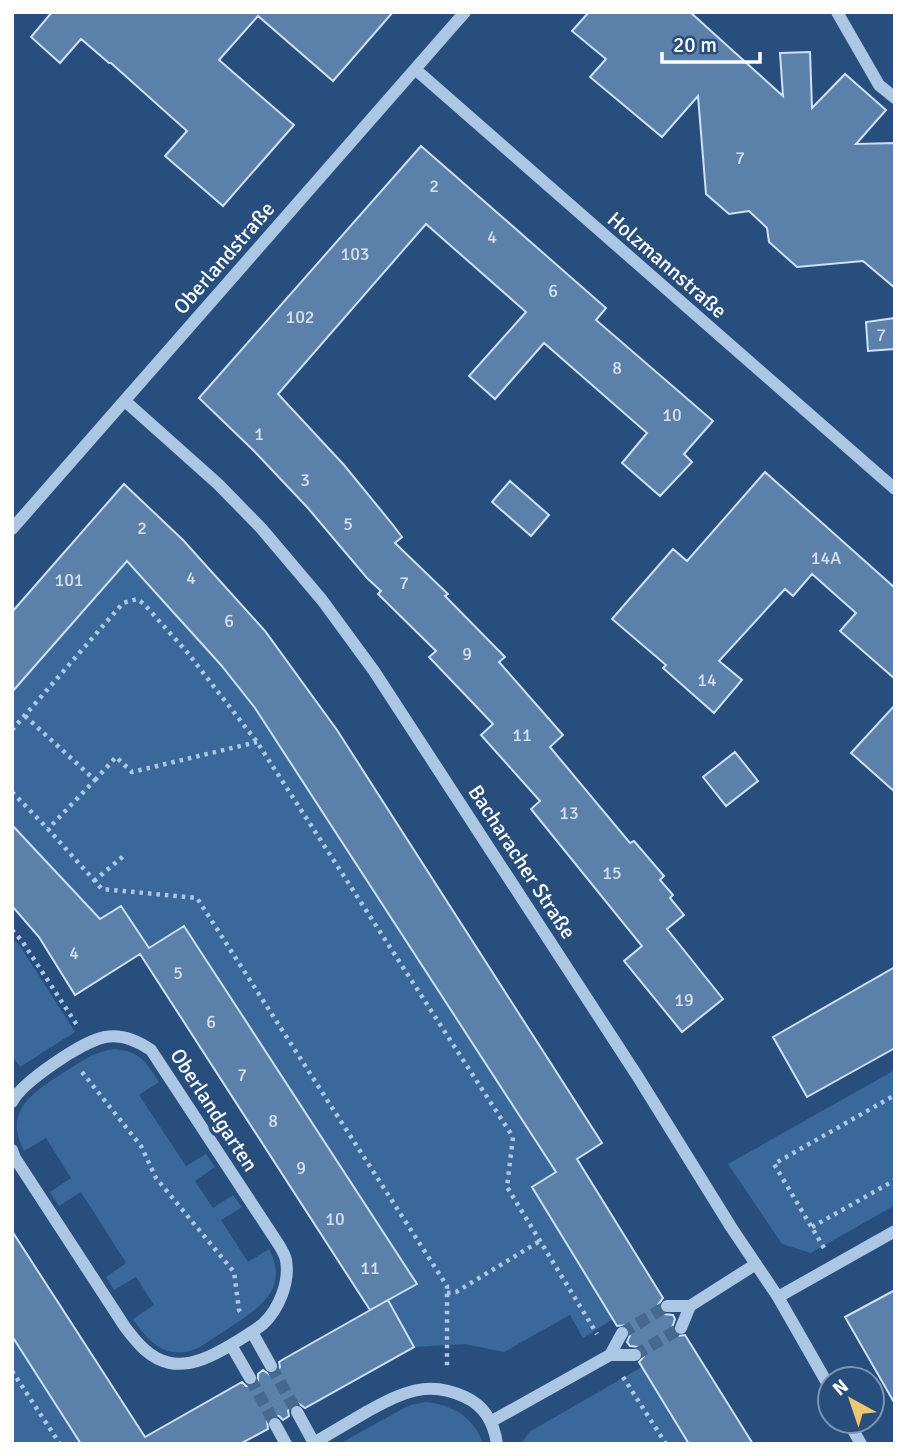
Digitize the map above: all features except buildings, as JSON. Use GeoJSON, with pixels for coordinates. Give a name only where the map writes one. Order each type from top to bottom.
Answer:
{"type":"FeatureCollection","features":[{"type":"Feature","properties":{"kind":"street","name":"Oberlandstraße"},"geometry":{"type":"LineString","coordinates":[[12,529],[465,12]]}},
{"type":"Feature","properties":{"kind":"street"},"geometry":{"type":"LineString","coordinates":[[837,12],[880,85],[895,98]]}},
{"type":"Feature","properties":{"kind":"street","name":"Holzmannstraße"},"geometry":{"type":"LineString","coordinates":[[415,69],[895,489]]}},
{"type":"Feature","properties":{"kind":"street","name":"Bacharacher Straße"},"geometry":{"type":"LineString","coordinates":[[125,401],[242,509],[296,569],[374,671],[638,1077],[778,1297],[817,1365]]}},
{"type":"Feature","properties":{"kind":"street","name":"Oberlandgarten"},"geometry":{"type":"LineString","coordinates":[[12,1102],[34,1078],[88,1043],[105,1037],[120,1037],[151,1050],[279,1245],[285,1259],[286,1273],[284,1290],[275,1307],[265,1322],[217,1354],[187,1363],[171,1363],[154,1357],[137,1343],[117,1316],[12,1150]]}},
{"type":"Feature","properties":{"kind":"street"},"geometry":{"type":"LineString","coordinates":[[778,1297],[895,1231]]}},
{"type":"Feature","properties":{"kind":"street"},"geometry":{"type":"LineString","coordinates":[[667,1306],[690,1306],[756,1264]]}},
{"type":"Feature","properties":{"kind":"street"},"geometry":{"type":"LineString","coordinates":[[681,1328],[690,1306]]}},
{"type":"Feature","properties":{"kind":"street"},"geometry":{"type":"LineString","coordinates":[[252,1332],[271,1366]]}},
{"type":"Feature","properties":{"kind":"street"},"geometry":{"type":"LineString","coordinates":[[610,1355],[622,1334]]}},
{"type":"Feature","properties":{"kind":"street"},"geometry":{"type":"LineString","coordinates":[[231,1345],[250,1378]]}},
{"type":"Feature","properties":{"kind":"street"},"geometry":{"type":"LineString","coordinates":[[492,1421],[610,1355],[635,1355]]}},
{"type":"Feature","properties":{"kind":"street"},"geometry":{"type":"LineString","coordinates":[[297,1412],[313,1443],[392,1398],[410,1391],[444,1389],[480,1407],[492,1421],[497,1444]]}},
{"type":"Feature","properties":{"kind":"street"},"geometry":{"type":"LineString","coordinates":[[275,1424],[286,1444]]}},
{"type":"Feature","properties":{"kind":"path"},"geometry":{"type":"LineString","coordinates":[[12,730],[123,603],[137,599],[144,604],[187,652],[257,742],[513,1137],[507,1187],[666,1444]]}},
{"type":"Feature","properties":{"kind":"path"},"geometry":{"type":"LineString","coordinates":[[25,716],[95,780]]}},
{"type":"Feature","properties":{"kind":"path"},"geometry":{"type":"LineString","coordinates":[[48,829],[116,757],[132,772],[257,742]]}},
{"type":"Feature","properties":{"kind":"path"},"geometry":{"type":"LineString","coordinates":[[12,792],[102,889],[197,898],[447,1286],[447,1373],[444,1389]]}},
{"type":"Feature","properties":{"kind":"path"},"geometry":{"type":"LineString","coordinates":[[94,881],[126,854]]}},
{"type":"Feature","properties":{"kind":"path"},"geometry":{"type":"LineString","coordinates":[[12,930],[22,941],[88,1043]]}},
{"type":"Feature","properties":{"kind":"path"},"geometry":{"type":"LineString","coordinates":[[82,1072],[141,1146],[156,1178],[234,1272],[239,1310]]}},
{"type":"Feature","properties":{"kind":"path"},"geometry":{"type":"LineString","coordinates":[[825,1249],[774,1164],[895,1095]]}},
{"type":"Feature","properties":{"kind":"path"},"geometry":{"type":"LineString","coordinates":[[812,1227],[895,1181]]}},
{"type":"Feature","properties":{"kind":"path"},"geometry":{"type":"LineString","coordinates":[[447,1293],[456,1292],[540,1241]]}},
{"type":"Feature","properties":{"kind":"path"},"geometry":{"type":"LineString","coordinates":[[12,1371],[60,1444]]}},
{"type":"Feature","properties":{"kind":"shaded area"},"geometry":{"type":"Polygon","coordinates":[[[129,559],[255,708],[556,1172],[532,1187],[613,1319],[583,1338],[570,1315],[504,1352],[465,1344],[414,1347],[388,1300],[417,1283],[185,926],[149,948],[121,906],[95,922],[81,903],[83,900],[12,826],[12,692],[129,559]]]}},
{"type":"Feature","properties":{"kind":"shaded area"},"geometry":{"type":"Polygon","coordinates":[[[12,937],[75,1032],[20,1067],[12,1056],[12,937]]]}},
{"type":"Feature","properties":{"kind":"shaded area"},"geometry":{"type":"Polygon","coordinates":[[[115,1049],[137,1055],[159,1082],[139,1095],[186,1166],[206,1154],[215,1167],[195,1181],[213,1208],[233,1195],[242,1207],[221,1220],[248,1262],[269,1249],[274,1262],[275,1283],[265,1300],[238,1322],[200,1347],[189,1351],[178,1352],[161,1348],[139,1328],[133,1319],[154,1305],[136,1277],[114,1290],[106,1277],[126,1263],[81,1192],[59,1206],[50,1192],[71,1178],[46,1138],[24,1151],[18,1137],[19,1113],[33,1094],[83,1060],[115,1049]]]}},
{"type":"Feature","properties":{"kind":"shaded area"},"geometry":{"type":"Polygon","coordinates":[[[895,1070],[895,1205],[811,1253],[782,1244],[728,1164],[895,1070]]]}},
{"type":"Feature","properties":{"kind":"shaded area"},"geometry":{"type":"Polygon","coordinates":[[[12,1336],[82,1444],[12,1444],[12,1336]]]}},
{"type":"Feature","properties":{"kind":"shaded area"},"geometry":{"type":"Polygon","coordinates":[[[642,1367],[689,1444],[521,1444],[529,1432],[642,1367]]]}},
{"type":"Feature","properties":{"kind":"shaded area"},"geometry":{"type":"Polygon","coordinates":[[[426,1402],[454,1409],[461,1414],[474,1426],[483,1444],[341,1443],[404,1408],[426,1402]]]}},
{"type":"Feature","properties":{"kind":"tunnel"},"geometry":{"type":"LineString","coordinates":[[622,1333],[667,1306]]}},
{"type":"Feature","properties":{"kind":"tunnel"},"geometry":{"type":"LineString","coordinates":[[635,1355],[681,1328]]}},
{"type":"Feature","properties":{"kind":"tunnel"},"geometry":{"type":"LineString","coordinates":[[271,1366],[297,1412]]}},
{"type":"Feature","properties":{"kind":"tunnel"},"geometry":{"type":"LineString","coordinates":[[250,1378],[275,1424]]}}]}
